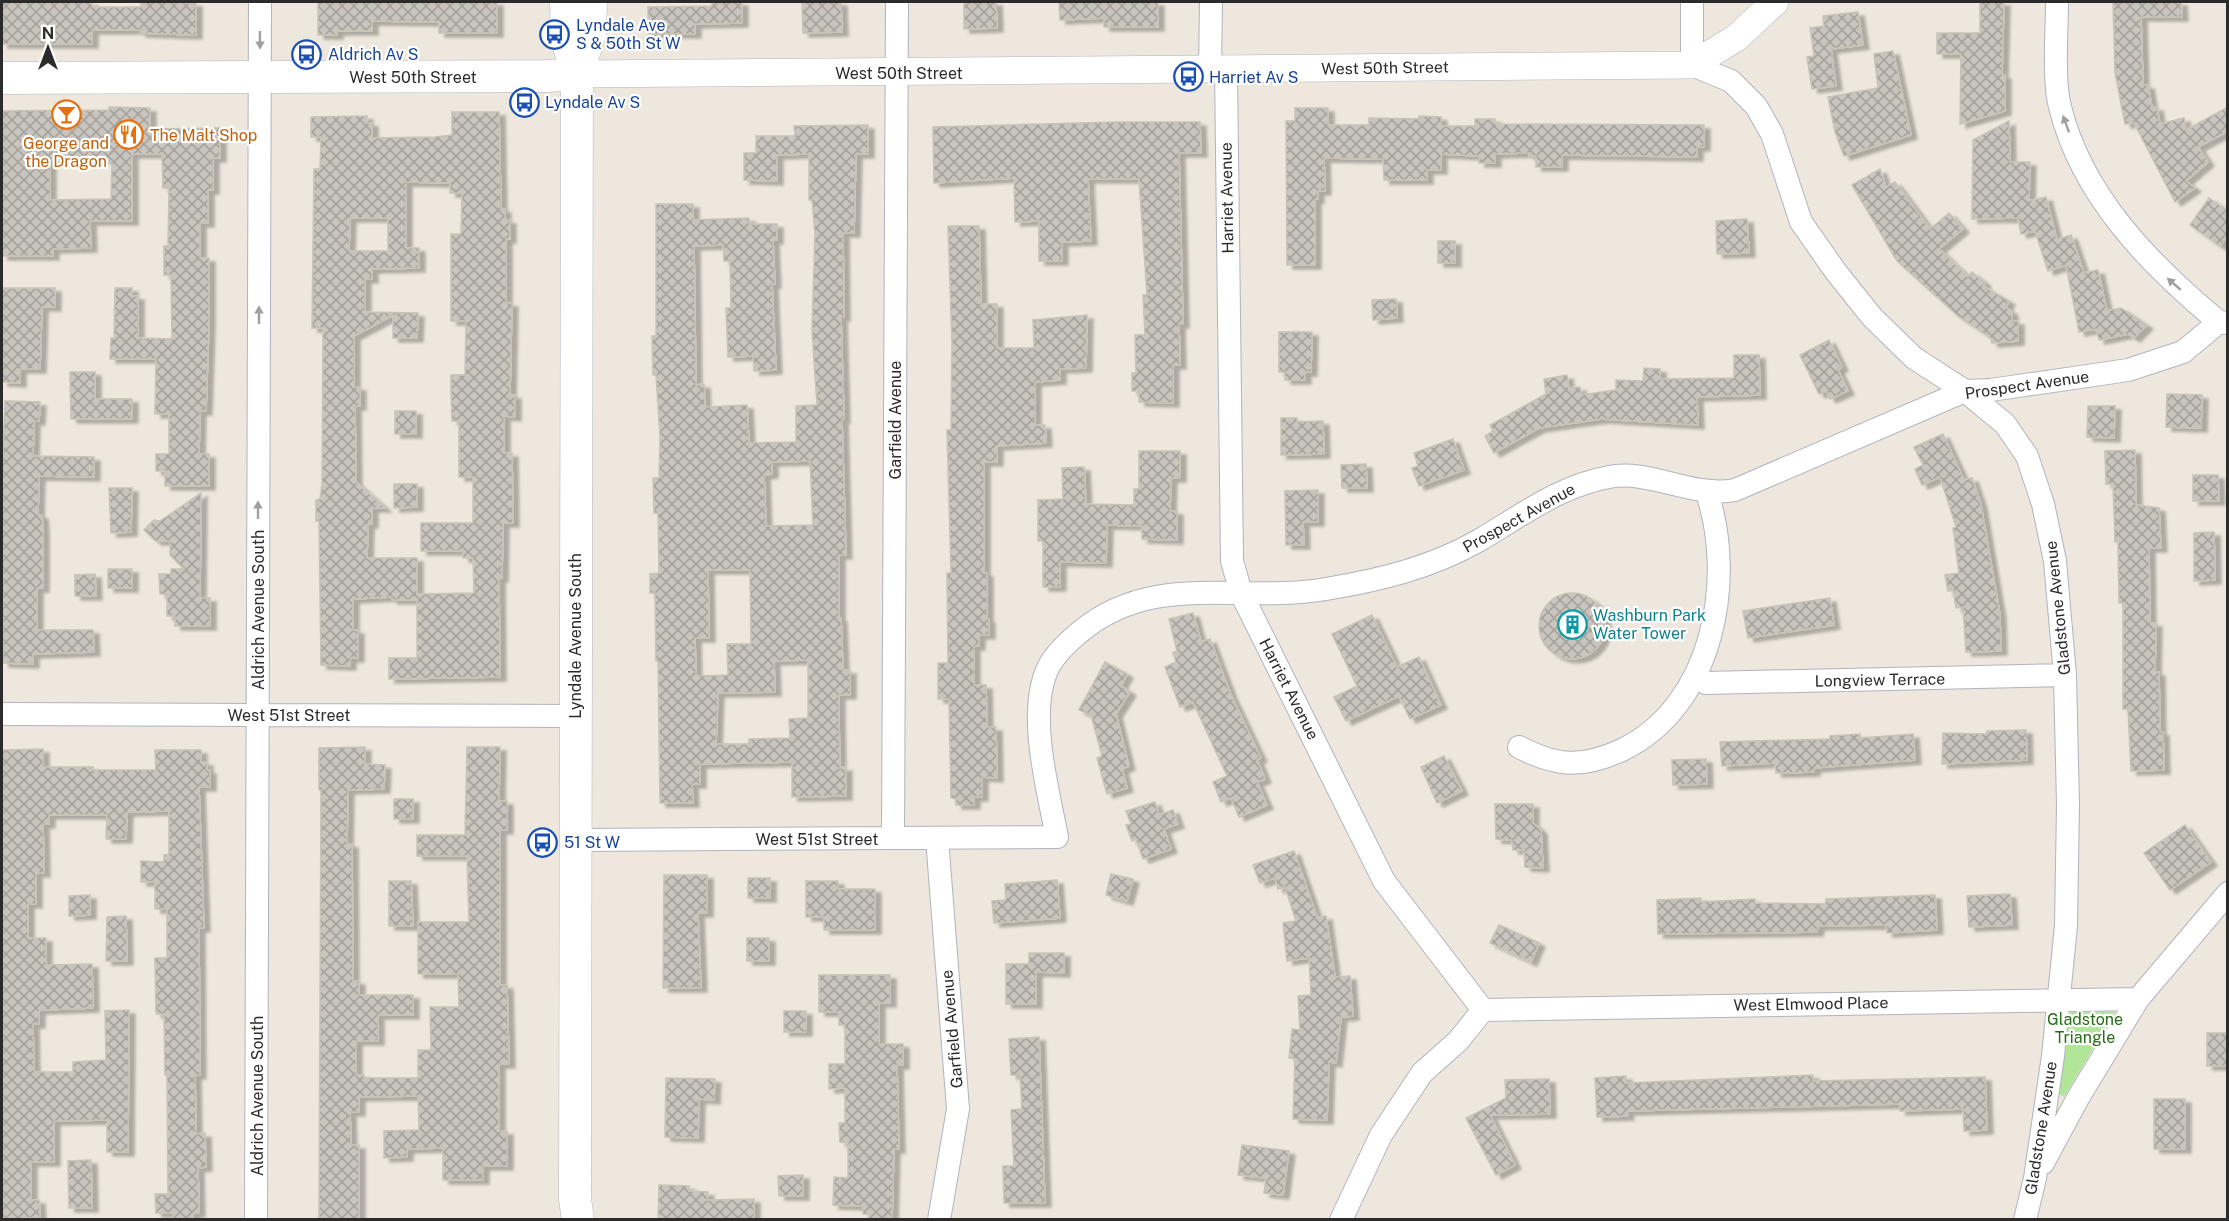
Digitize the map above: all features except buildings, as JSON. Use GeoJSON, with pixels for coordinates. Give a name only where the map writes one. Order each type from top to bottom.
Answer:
{"type":"FeatureCollection","features":[{"type":"Feature","properties":{"kind":"main road","name":"Lyndale Avenue South"},"geometry":{"type":"LineString","coordinates":[[566,2],[567,39],[577,74],[577,840],[572,1212]]}},
{"type":"Feature","properties":{"kind":"main road","name":"Lyndale Avenue South"},"geometry":{"type":"LineString","coordinates":[[577,74],[590,34],[591,2]]}},
{"type":"Feature","properties":{"kind":"main road","name":"West 50th Street"},"geometry":{"type":"LineString","coordinates":[[2,78],[577,74]]}},
{"type":"Feature","properties":{"kind":"street","name":"Aldrich Avenue South"},"geometry":{"type":"LineString","coordinates":[[256,1220],[260,2]]}},
{"type":"Feature","properties":{"kind":"street","name":"Garfield Avenue"},"geometry":{"type":"LineString","coordinates":[[892,838],[897,2]]}},
{"type":"Feature","properties":{"kind":"street","name":"Harriet Avenue"},"geometry":{"type":"LineString","coordinates":[[1211,2],[1218,69],[1232,561],[1241,593],[1384,881],[1483,1010]]}},
{"type":"Feature","properties":{"kind":"street"},"geometry":{"type":"LineString","coordinates":[[1692,2],[1692,65]]}},
{"type":"Feature","properties":{"kind":"street"},"geometry":{"type":"LineString","coordinates":[[1692,65],[1736,38],[1775,2]]}},
{"type":"Feature","properties":{"kind":"street"},"geometry":{"type":"LineString","coordinates":[[2057,2],[2059,106],[2074,147],[2103,200],[2130,238],[2164,275],[2223,322]]}},
{"type":"Feature","properties":{"kind":"street","name":"West 50th Street"},"geometry":{"type":"LineString","coordinates":[[577,74],[1692,65]]}},
{"type":"Feature","properties":{"kind":"street","name":"Gladstone Avenue"},"geometry":{"type":"LineString","coordinates":[[1692,65],[1731,81],[1756,106],[1772,134],[1801,222],[1872,317],[1914,357],[1965,391],[2005,424],[2027,456],[2043,504],[2055,561],[2065,675],[2068,805],[2066,926],[2059,999],[2035,1178],[2025,1220]]}},
{"type":"Feature","properties":{"kind":"street","name":"Prospect Avenue"},"geometry":{"type":"LineString","coordinates":[[1057,837],[1045,773],[1039,714],[1049,666],[1067,643],[1094,620],[1127,604],[1172,592],[1318,591],[1375,581],[1430,565],[1478,541],[1567,489],[1613,476],[1707,493],[1735,490],[1965,391],[2078,379],[2128,370],[2183,352],[2223,322]]}},
{"type":"Feature","properties":{"kind":"street"},"geometry":{"type":"LineString","coordinates":[[1519,747],[1545,760],[1579,764],[1609,756],[1636,743],[1668,716],[1695,678],[1708,642],[1717,603],[1719,564],[1712,508],[1707,493]]}},
{"type":"Feature","properties":{"kind":"street","name":"Longview Terrace"},"geometry":{"type":"LineString","coordinates":[[1695,678],[1706,683],[2065,675]]}},
{"type":"Feature","properties":{"kind":"street","name":"West 51st Street"},"geometry":{"type":"LineString","coordinates":[[2,714],[576,716]]}},
{"type":"Feature","properties":{"kind":"street","name":"West 51st Street"},"geometry":{"type":"LineString","coordinates":[[577,840],[1057,837]]}},
{"type":"Feature","properties":{"kind":"street","name":"Garfield Avenue"},"geometry":{"type":"LineString","coordinates":[[937,838],[958,1109],[939,1220]]}},
{"type":"Feature","properties":{"kind":"street"},"geometry":{"type":"LineString","coordinates":[[2035,1178],[2083,1089],[2138,999],[2228,892]]}},
{"type":"Feature","properties":{"kind":"street","name":"West Elmwood Place"},"geometry":{"type":"LineString","coordinates":[[1483,1010],[2138,999]]}},
{"type":"Feature","properties":{"kind":"street"},"geometry":{"type":"LineString","coordinates":[[1341,1220],[1381,1135],[1422,1073],[1458,1041],[1483,1010]]}},
{"type":"Feature","properties":{"kind":"green space","name":"Gladstone Triangle"},"geometry":{"type":"Polygon","coordinates":[[[2071,1011],[2115,1012],[2064,1097],[2058,1093],[2071,1011]]]}},
{"type":"Feature","properties":{"kind":"place","name":"Lyndale Ave S & 50th St W"},"geometry":{"type":"Point","coordinates":[555,34]}},
{"type":"Feature","properties":{"kind":"place","name":"Aldrich Av S"},"geometry":{"type":"Point","coordinates":[307,54]}},
{"type":"Feature","properties":{"kind":"place","name":"Harriet Av S"},"geometry":{"type":"Point","coordinates":[1188,77]}},
{"type":"Feature","properties":{"kind":"place","name":"Lyndale Av S"},"geometry":{"type":"Point","coordinates":[524,102]}},
{"type":"Feature","properties":{"kind":"place","name":"George and the Dragon"},"geometry":{"type":"Point","coordinates":[66,115]}},
{"type":"Feature","properties":{"kind":"place","name":"The Malt Shop"},"geometry":{"type":"Point","coordinates":[129,135]}},
{"type":"Feature","properties":{"kind":"place","name":"Washburn Park Water Tower"},"geometry":{"type":"Point","coordinates":[1572,624]}},
{"type":"Feature","properties":{"kind":"place","name":"51 St W"},"geometry":{"type":"Point","coordinates":[543,842]}}]}
